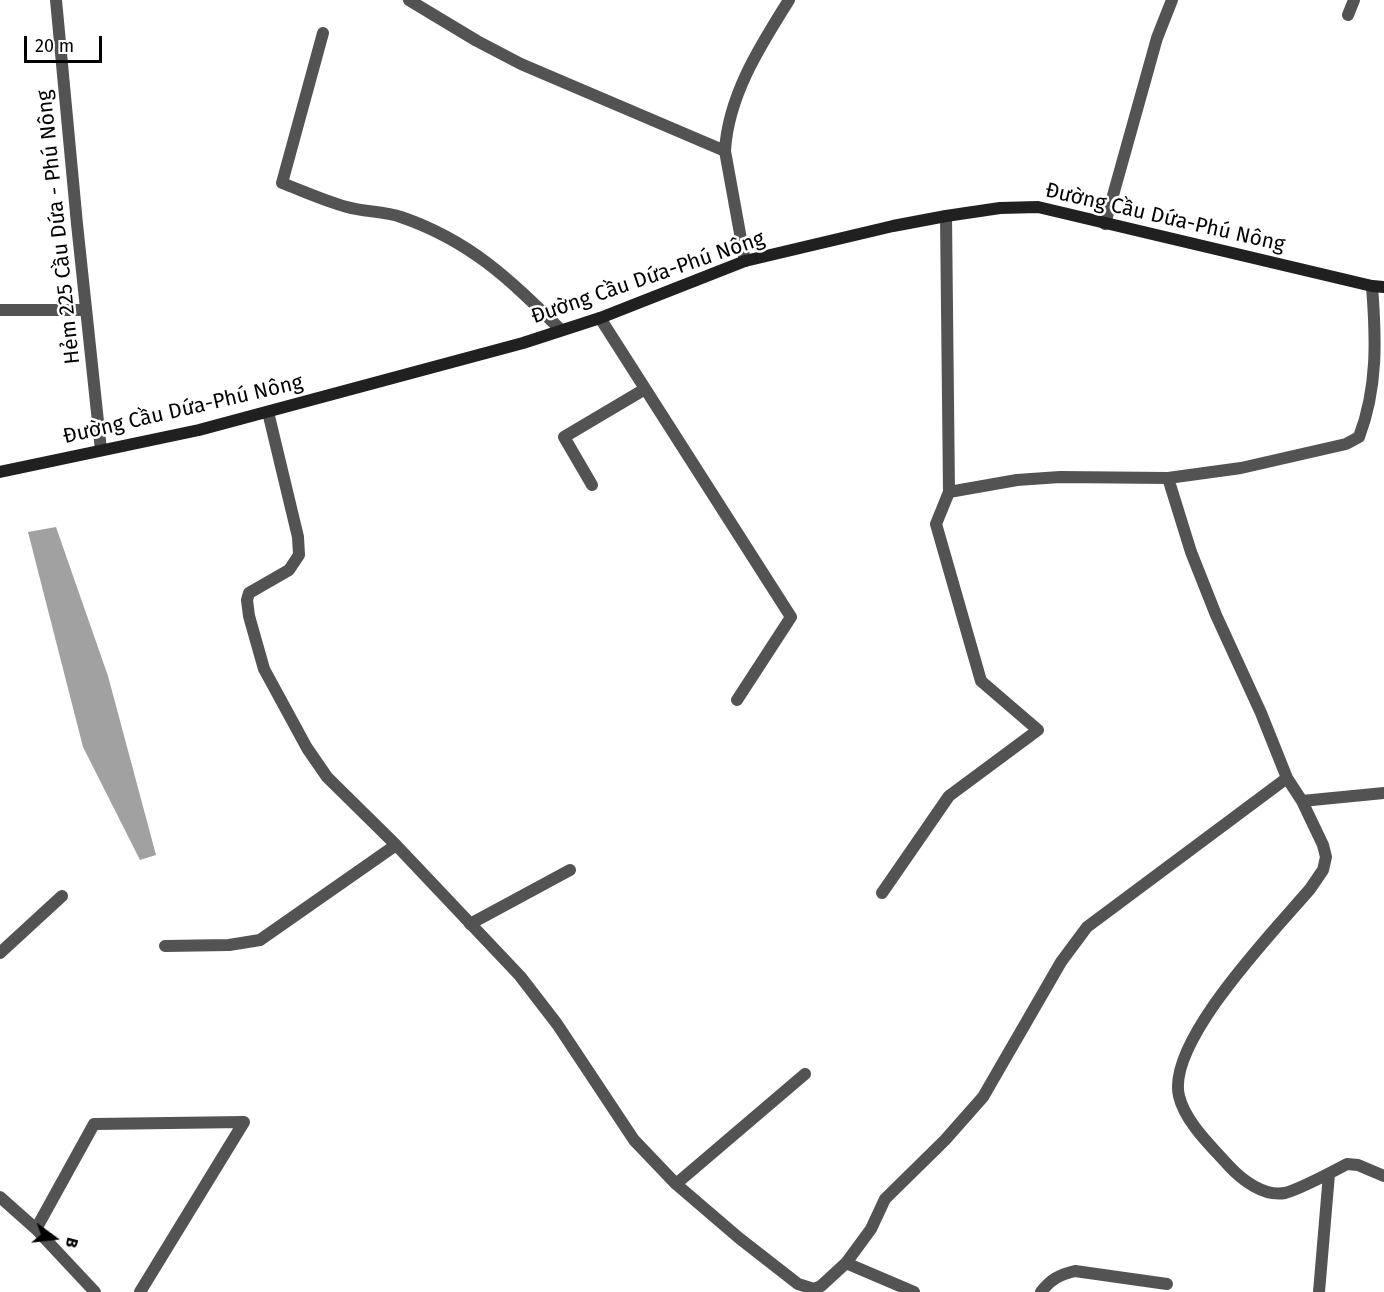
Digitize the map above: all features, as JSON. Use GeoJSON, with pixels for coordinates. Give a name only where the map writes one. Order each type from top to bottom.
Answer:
{"type":"FeatureCollection","features":[{"type":"Feature","properties":{"kind":"street","name":"Hẻm 225 Cầu Dứa - Phú Nông"},"geometry":{"type":"LineString","coordinates":[[56,0],[100,450]]}},
{"type":"Feature","properties":{"kind":"street"},"geometry":{"type":"LineString","coordinates":[[409,0],[477,42],[521,64],[724,151]]}},
{"type":"Feature","properties":{"kind":"street"},"geometry":{"type":"LineString","coordinates":[[745,261],[724,151],[728,123],[748,69],[789,0]]}},
{"type":"Feature","properties":{"kind":"street"},"geometry":{"type":"LineString","coordinates":[[1106,224],[1153,49],[1172,0]]}},
{"type":"Feature","properties":{"kind":"street"},"geometry":{"type":"LineString","coordinates":[[1348,15],[1354,0]]}},
{"type":"Feature","properties":{"kind":"street"},"geometry":{"type":"LineString","coordinates":[[323,33],[282,183],[346,207],[399,216],[442,234],[475,253],[507,277],[561,330]]}},
{"type":"Feature","properties":{"kind":"street","name":"Đường Cầu Dứa-Phú Nông"},"geometry":{"type":"LineString","coordinates":[[0,472],[199,430],[523,343],[600,318],[745,261],[893,226],[1000,208],[1038,207],[1378,286]]}},
{"type":"Feature","properties":{"kind":"street"},"geometry":{"type":"LineString","coordinates":[[882,892],[949,795],[1038,730],[981,681],[936,524],[949,492],[946,216]]}},
{"type":"Feature","properties":{"kind":"street"},"geometry":{"type":"LineString","coordinates":[[949,492],[1017,480],[1060,477],[1168,478],[1241,468],[1346,444],[1359,437],[1372,396],[1378,286]]}},
{"type":"Feature","properties":{"kind":"street"},"geometry":{"type":"LineString","coordinates":[[0,310],[86,310]]}},
{"type":"Feature","properties":{"kind":"street"},"geometry":{"type":"LineString","coordinates":[[600,318],[791,617],[737,700]]}},
{"type":"Feature","properties":{"kind":"street"},"geometry":{"type":"LineString","coordinates":[[592,485],[564,436],[645,388]]}},
{"type":"Feature","properties":{"kind":"street"},"geometry":{"type":"LineString","coordinates":[[268,412],[298,537],[299,555],[289,570],[249,592],[247,600],[249,616],[264,669],[307,748],[327,777],[396,845],[528,986],[557,1024],[634,1140],[676,1184],[739,1238],[798,1284],[814,1289],[821,1286],[846,1263],[871,1229],[885,1199],[945,1140],[983,1096],[1061,962],[1087,927],[1287,778]]}},
{"type":"Feature","properties":{"kind":"street"},"geometry":{"type":"LineString","coordinates":[[1168,478],[1199,573],[1216,615],[1261,713],[1287,778],[1302,801],[1323,845],[1326,857],[1323,870],[1310,889],[1213,1005],[1193,1037],[1177,1080],[1182,1105],[1199,1133],[1233,1171],[1254,1186],[1269,1192],[1284,1193],[1347,1164],[1358,1165],[1384,1176]]}},
{"type":"Feature","properties":{"kind":"street"},"geometry":{"type":"LineString","coordinates":[[1302,801],[1384,793]]}},
{"type":"Feature","properties":{"kind":"street"},"geometry":{"type":"LineString","coordinates":[[165,946],[230,945],[260,940],[396,845]]}},
{"type":"Feature","properties":{"kind":"street"},"geometry":{"type":"LineString","coordinates":[[470,924],[570,870]]}},
{"type":"Feature","properties":{"kind":"street"},"geometry":{"type":"LineString","coordinates":[[0,953],[62,897]]}},
{"type":"Feature","properties":{"kind":"street"},"geometry":{"type":"LineString","coordinates":[[676,1184],[805,1074]]}},
{"type":"Feature","properties":{"kind":"street"},"geometry":{"type":"LineString","coordinates":[[36,1229],[94,1124],[244,1122],[140,1292]]}},
{"type":"Feature","properties":{"kind":"street"},"geometry":{"type":"LineString","coordinates":[[1319,1292],[1329,1174]]}},
{"type":"Feature","properties":{"kind":"street"},"geometry":{"type":"LineString","coordinates":[[0,1197],[36,1229],[94,1292]]}},
{"type":"Feature","properties":{"kind":"street"},"geometry":{"type":"LineString","coordinates":[[846,1263],[914,1292]]}},
{"type":"Feature","properties":{"kind":"street"},"geometry":{"type":"LineString","coordinates":[[1041,1292],[1050,1280],[1075,1271],[1167,1284]]}},
{"type":"Feature","properties":{"kind":"shaded area"},"geometry":{"type":"Polygon","coordinates":[[[56,527],[108,676],[156,855],[140,860],[83,747],[28,532],[56,527]]]}}]}
